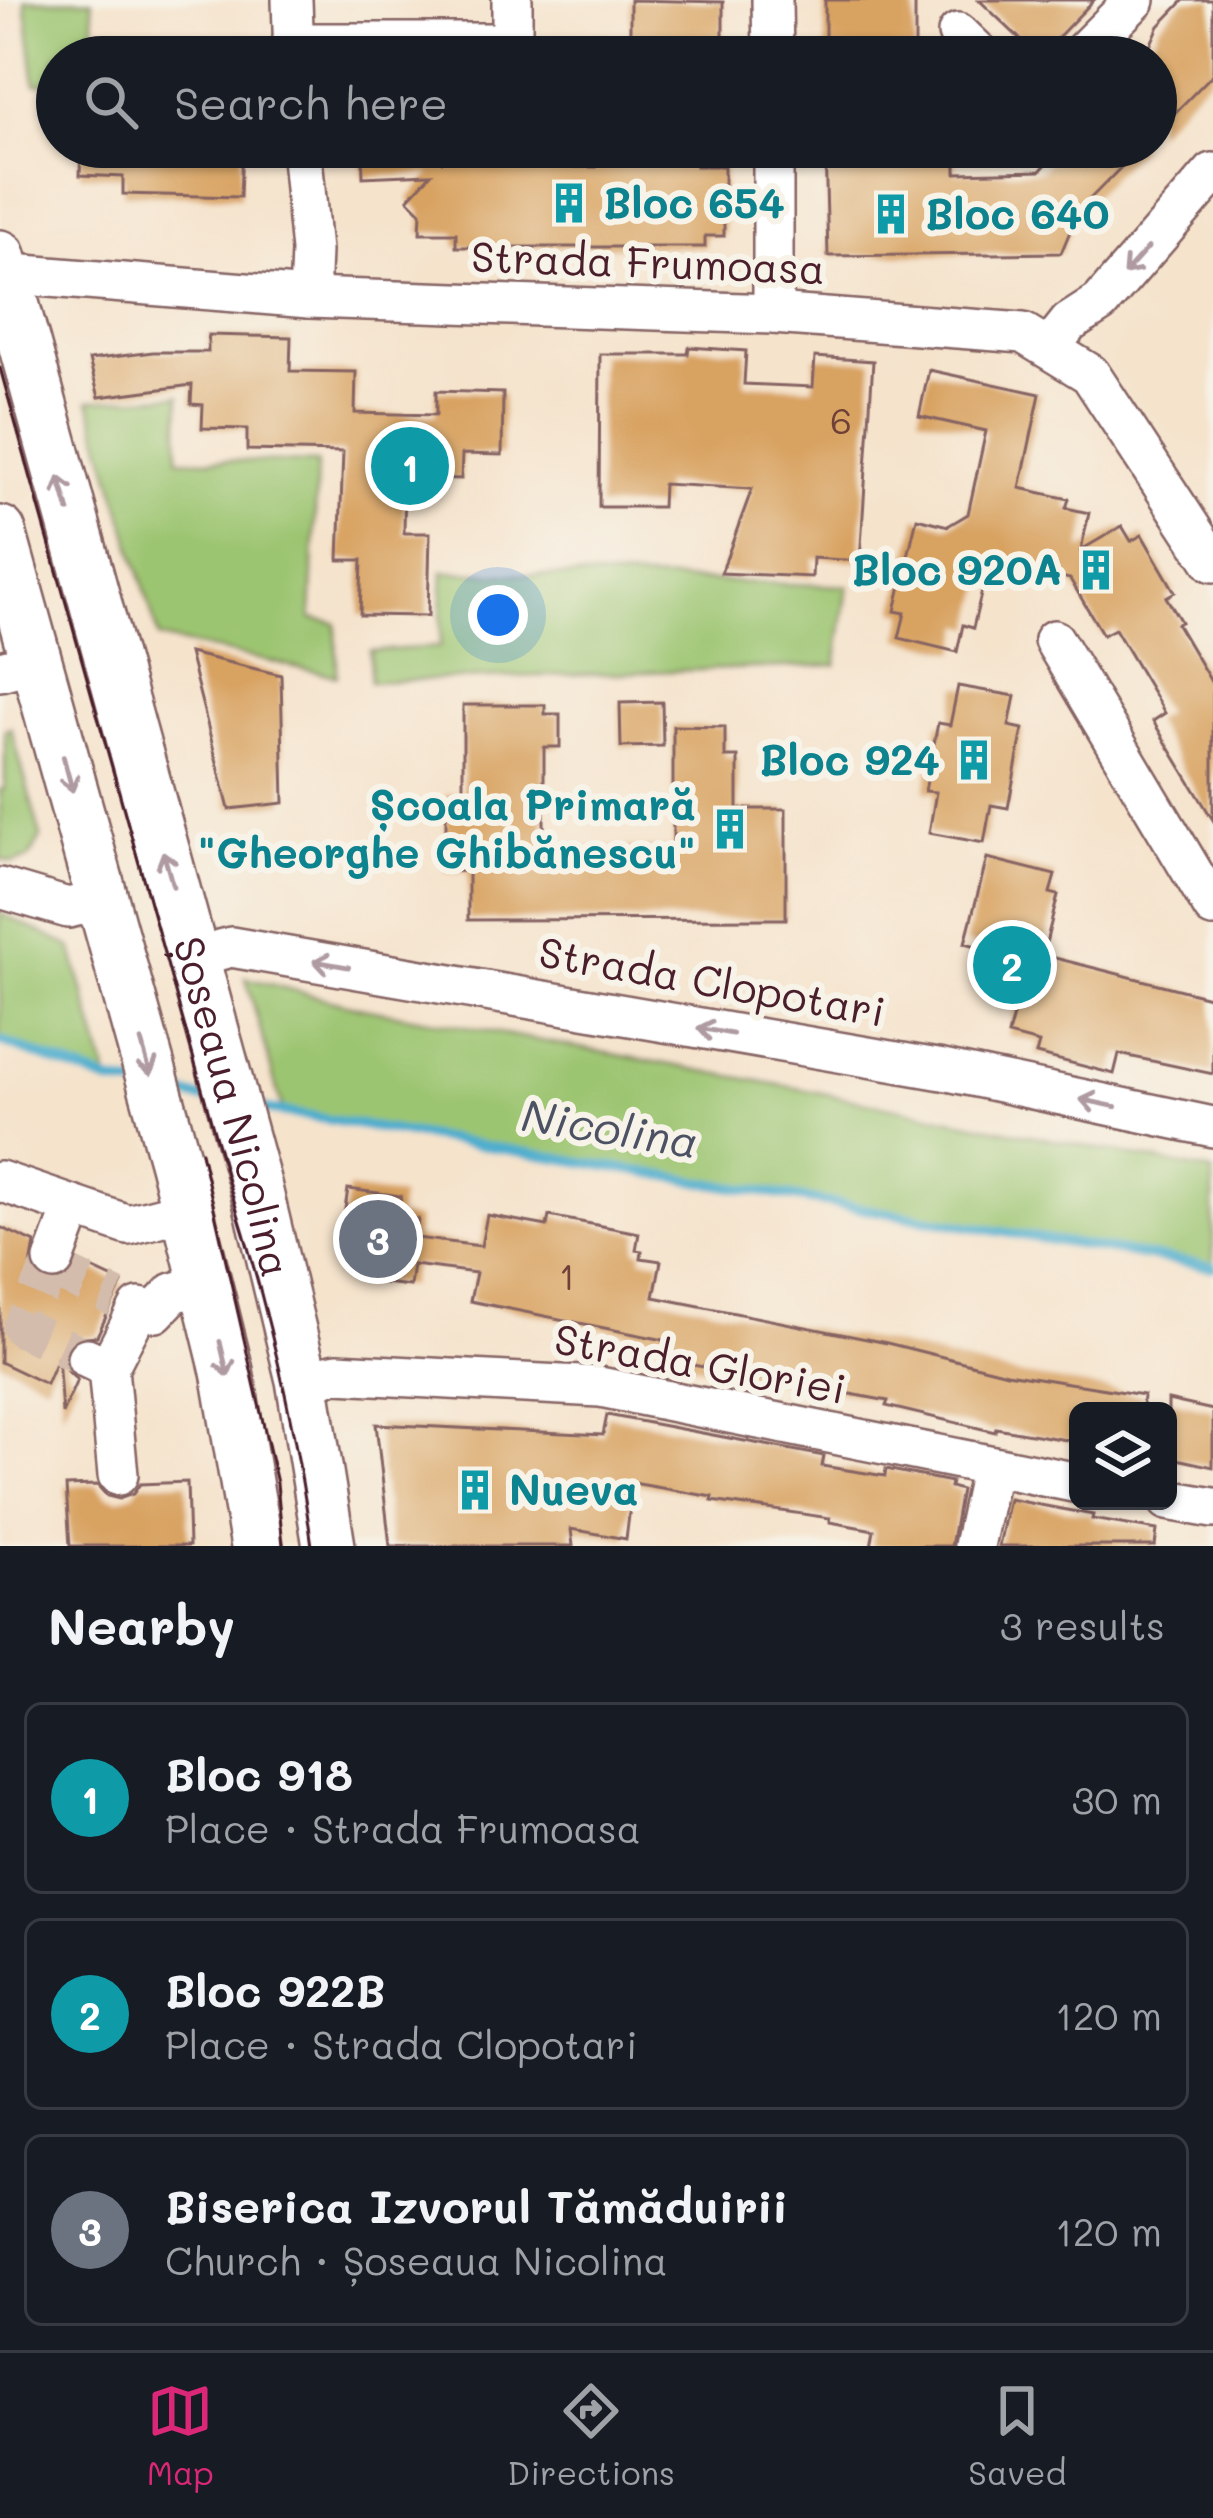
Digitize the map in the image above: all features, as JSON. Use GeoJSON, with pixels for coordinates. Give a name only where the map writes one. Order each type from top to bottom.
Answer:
{"type":"FeatureCollection","features":[{"type":"Feature","properties":{"kind":"main road","name":"Șoseaua Nicolina"},"geometry":{"type":"LineString","coordinates":[[2,267],[255,1184],[302,1380],[329,1546]]}},
{"type":"Feature","properties":{"kind":"main road","name":"Șoseaua Nicolina"},"geometry":{"type":"LineString","coordinates":[[0,532],[19,666],[102,900],[182,1187],[227,1371],[257,1546]]}},
{"type":"Feature","properties":{"kind":"street"},"geometry":{"type":"LineString","coordinates":[[292,0],[293,36]]}},
{"type":"Feature","properties":{"kind":"street"},"geometry":{"type":"LineString","coordinates":[[512,0],[512,36]]}},
{"type":"Feature","properties":{"kind":"street"},"geometry":{"type":"LineString","coordinates":[[772,0],[772,36]]}},
{"type":"Feature","properties":{"kind":"street"},"geometry":{"type":"LineString","coordinates":[[1099,36],[1135,0]]}},
{"type":"Feature","properties":{"kind":"street"},"geometry":{"type":"LineString","coordinates":[[304,168],[309,298]]}},
{"type":"Feature","properties":{"kind":"street"},"geometry":{"type":"LineString","coordinates":[[773,168],[773,314]]}},
{"type":"Feature","properties":{"kind":"street"},"geometry":{"type":"LineString","coordinates":[[1213,173],[1100,303],[1069,323],[1050,347],[1090,374],[1213,562]]}},
{"type":"Feature","properties":{"kind":"street","name":"Strada Frumoasa"},"geometry":{"type":"LineString","coordinates":[[2,267],[309,298],[773,314],[1023,333],[1050,347]]}},
{"type":"Feature","properties":{"kind":"street"},"geometry":{"type":"LineString","coordinates":[[1054,640],[1213,907]]}},
{"type":"Feature","properties":{"kind":"street"},"geometry":{"type":"LineString","coordinates":[[0,888],[68,908],[102,900]]}},
{"type":"Feature","properties":{"kind":"street","name":"Strada Clopotari"},"geometry":{"type":"LineString","coordinates":[[196,969],[230,947],[943,1070],[1213,1127]]}},
{"type":"Feature","properties":{"kind":"street"},"geometry":{"type":"LineString","coordinates":[[0,1181],[128,1225],[182,1187]]}},
{"type":"Feature","properties":{"kind":"street"},"geometry":{"type":"LineString","coordinates":[[54,1260],[73,1209]]}},
{"type":"Feature","properties":{"kind":"street"},"geometry":{"type":"LineString","coordinates":[[118,1474],[98,1363],[127,1303],[155,1312],[173,1293],[206,1284]]}},
{"type":"Feature","properties":{"kind":"street","name":"Strada Gloriei"},"geometry":{"type":"LineString","coordinates":[[302,1380],[337,1373],[600,1387],[1069,1481]]}},
{"type":"Feature","properties":{"kind":"street"},"geometry":{"type":"LineString","coordinates":[[974,1546],[991,1466]]}},
{"type":"Feature","properties":{"kind":"street"},"geometry":{"type":"LineString","coordinates":[[1177,1502],[1213,1508]]}},
{"type":"Feature","properties":{"kind":"green space"},"geometry":{"type":"Polygon","coordinates":[[[25,0],[92,0],[95,36],[36,36],[35,84],[25,0]]]}},
{"type":"Feature","properties":{"kind":"green space"},"geometry":{"type":"Polygon","coordinates":[[[180,395],[178,459],[317,463],[311,619],[336,623],[337,676],[159,638],[89,401],[180,395]]]}},
{"type":"Feature","properties":{"kind":"green space"},"geometry":{"type":"Polygon","coordinates":[[[443,572],[848,586],[836,665],[370,682],[370,651],[440,647],[443,572]]]}},
{"type":"Feature","properties":{"kind":"green space"},"geometry":{"type":"Polygon","coordinates":[[[11,728],[41,837],[29,858],[13,863],[0,859],[5,730],[11,728]]]}},
{"type":"Feature","properties":{"kind":"green space"},"geometry":{"type":"Polygon","coordinates":[[[0,913],[71,947],[109,1082],[0,1041],[0,913]]]}},
{"type":"Feature","properties":{"kind":"green space"},"geometry":{"type":"Polygon","coordinates":[[[246,978],[358,1007],[1213,1172],[1213,1267],[283,1112],[246,978]]]}},
{"type":"Feature","properties":{"kind":"building"},"geometry":{"type":"Polygon","coordinates":[[[630,0],[723,2],[723,36],[630,36],[630,0]]]}},
{"type":"Feature","properties":{"kind":"building"},"geometry":{"type":"Polygon","coordinates":[[[825,0],[915,0],[915,36],[825,36],[825,0]]]}},
{"type":"Feature","properties":{"kind":"building"},"geometry":{"type":"Polygon","coordinates":[[[979,0],[1094,0],[1059,36],[1017,36],[979,0]]]}},
{"type":"Feature","properties":{"kind":"building"},"geometry":{"type":"Polygon","coordinates":[[[1184,0],[1213,0],[1213,74],[1177,111],[1177,36],[1154,36],[1184,0]]]}},
{"type":"Feature","properties":{"kind":"building"},"geometry":{"type":"Polygon","coordinates":[[[80,168],[241,168],[240,197],[123,194],[123,177],[80,175],[80,168]]]}},
{"type":"Feature","properties":{"kind":"building","name":"Bloc 654"},"geometry":{"type":"Polygon","coordinates":[[[363,168],[724,168],[724,236],[705,236],[705,247],[456,247],[456,233],[420,233],[421,212],[408,199],[431,174],[363,177],[363,168]]]}},
{"type":"Feature","properties":{"kind":"building"},"geometry":{"type":"Polygon","coordinates":[[[826,168],[956,168],[956,173],[1120,168],[1079,210],[1061,253],[828,256],[826,168]]]}},
{"type":"Feature","properties":{"kind":"building"},"geometry":{"type":"Polygon","coordinates":[[[208,335],[291,337],[290,371],[356,372],[355,413],[436,415],[436,391],[503,393],[502,455],[462,454],[461,479],[405,477],[404,533],[430,533],[428,616],[360,615],[362,560],[339,560],[343,452],[247,450],[247,429],[202,428],[203,405],[191,404],[192,385],[99,397],[89,360],[153,352],[208,352],[208,335]]]}},
{"type":"Feature","properties":{"kind":"building"},"geometry":{"type":"Polygon","coordinates":[[[689,347],[746,351],[744,384],[813,387],[815,357],[873,361],[860,561],[813,558],[812,577],[721,573],[752,489],[663,484],[662,507],[599,507],[600,354],[688,354],[689,347]]]}},
{"type":"Feature","properties":{"kind":"building","name":"Bloc 920A"},"geometry":{"type":"Polygon","coordinates":[[[929,370],[1040,394],[1020,488],[1069,499],[1066,508],[1089,513],[1081,550],[1122,526],[1131,541],[1142,535],[1175,592],[1166,597],[1181,622],[1177,624],[1213,685],[1213,820],[1153,721],[1165,713],[1115,629],[1103,635],[1070,579],[989,560],[973,628],[963,625],[957,652],[899,638],[905,613],[895,611],[917,518],[948,526],[968,514],[986,431],[919,416],[929,370]]]}},
{"type":"Feature","properties":{"kind":"building"},"geometry":{"type":"Polygon","coordinates":[[[189,653],[281,675],[284,803],[229,809],[189,653]]]}},
{"type":"Feature","properties":{"kind":"building","name":"Bloc 924"},"geometry":{"type":"Polygon","coordinates":[[[958,686],[1015,696],[1009,726],[1023,729],[1008,808],[991,805],[984,843],[929,833],[936,792],[925,791],[938,723],[950,725],[958,686]]]}},
{"type":"Feature","properties":{"kind":"building"},"geometry":{"type":"Polygon","coordinates":[[[662,702],[663,746],[621,747],[620,703],[662,702]]]}},
{"type":"Feature","properties":{"kind":"building","name":"Școala Primară \"Gheorghe Ghibănescu\""},"geometry":{"type":"Polygon","coordinates":[[[463,705],[545,705],[545,714],[560,714],[560,747],[544,747],[544,849],[673,848],[673,726],[725,727],[725,757],[738,757],[738,809],[786,809],[786,919],[468,920],[468,871],[446,872],[446,794],[463,794],[463,705]]]}},
{"type":"Feature","properties":{"kind":"building"},"geometry":{"type":"Polygon","coordinates":[[[987,858],[1055,875],[1050,893],[1058,895],[1043,955],[1213,998],[1213,1074],[1119,1054],[1114,1074],[1036,1054],[1039,1043],[1008,1035],[1016,1004],[1000,977],[982,972],[988,949],[965,943],[987,858]]]}},
{"type":"Feature","properties":{"kind":"building"},"geometry":{"type":"Polygon","coordinates":[[[348,1189],[401,1196],[398,1217],[418,1219],[416,1238],[481,1246],[487,1215],[547,1226],[549,1216],[639,1233],[636,1250],[642,1251],[641,1258],[661,1261],[654,1297],[887,1343],[1007,1373],[1143,1395],[1143,1402],[1069,1402],[1069,1440],[996,1428],[995,1432],[886,1406],[888,1401],[660,1359],[664,1340],[470,1301],[476,1273],[413,1265],[410,1286],[366,1281],[369,1261],[338,1256],[348,1189]]]}},
{"type":"Feature","properties":{"kind":"building"},"geometry":{"type":"Polygon","coordinates":[[[0,1227],[35,1243],[31,1265],[45,1282],[68,1279],[79,1263],[122,1283],[97,1336],[74,1338],[65,1349],[67,1371],[77,1380],[62,1414],[58,1356],[46,1384],[0,1362],[0,1227]]]}},
{"type":"Feature","properties":{"kind":"building"},"geometry":{"type":"Polygon","coordinates":[[[1177,1402],[1213,1410],[1213,1467],[1177,1459],[1177,1402]]]}},
{"type":"Feature","properties":{"kind":"building"},"geometry":{"type":"Polygon","coordinates":[[[607,1415],[824,1456],[822,1466],[885,1476],[886,1469],[951,1482],[950,1487],[961,1490],[951,1546],[871,1546],[874,1530],[830,1522],[830,1518],[712,1501],[713,1497],[633,1483],[626,1539],[571,1529],[573,1546],[390,1546],[376,1424],[603,1435],[607,1415]]]}},
{"type":"Feature","properties":{"kind":"building"},"geometry":{"type":"Polygon","coordinates":[[[187,1482],[189,1546],[70,1546],[66,1486],[97,1485],[107,1496],[119,1499],[133,1494],[140,1484],[187,1482]]]}},
{"type":"Feature","properties":{"kind":"building"},"geometry":{"type":"Polygon","coordinates":[[[1009,1499],[1157,1530],[1155,1546],[999,1546],[1009,1499]]]}},
{"type":"Feature","properties":{"kind":"waterway","name":"Nicolina"},"geometry":{"type":"LineString","coordinates":[[0,1041],[109,1082],[139,1087]]}},
{"type":"Feature","properties":{"kind":"waterway","name":"Nicolina"},"geometry":{"type":"LineString","coordinates":[[169,1092],[215,1101]]}},
{"type":"Feature","properties":{"kind":"waterway","name":"Nicolina"},"geometry":{"type":"LineString","coordinates":[[252,1107],[1213,1267]]}},
{"type":"Feature","properties":{"kind":"tunnel"},"geometry":{"type":"LineString","coordinates":[[54,1260],[22,1328],[87,1358]]}},
{"type":"Feature","properties":{"kind":"tunnel"},"geometry":{"type":"LineString","coordinates":[[51,1268],[116,1298]]}},
{"type":"Feature","properties":{"kind":"tram line"},"geometry":{"type":"LineString","coordinates":[[0,368],[267,1316],[312,1546]]}},
{"type":"Feature","properties":{"kind":"tram line"},"geometry":{"type":"LineString","coordinates":[[201,1152],[277,1483],[283,1546]]}},
{"type":"Feature","properties":{"kind":"place","name":"Bloc 654"},"geometry":{"type":"Point","coordinates":[569,203]}},
{"type":"Feature","properties":{"kind":"place","name":"Bloc 640"},"geometry":{"type":"Point","coordinates":[891,214]}},
{"type":"Feature","properties":{"kind":"place","name":"Bloc 918"},"geometry":{"type":"Point","coordinates":[410,466]}},
{"type":"Feature","properties":{"kind":"place","name":"Bloc 920A"},"geometry":{"type":"Point","coordinates":[1096,570]}},
{"type":"Feature","properties":{"kind":"place","name":"Bloc 924"},"geometry":{"type":"Point","coordinates":[974,760]}},
{"type":"Feature","properties":{"kind":"place","name":"Școala Primară \"Gheorghe Ghibănescu\""},"geometry":{"type":"Point","coordinates":[730,829]}},
{"type":"Feature","properties":{"kind":"place","name":"Bloc 922B"},"geometry":{"type":"Point","coordinates":[1012,965]}},
{"type":"Feature","properties":{"kind":"place","name":"Biserica Izvorul Tămăduirii"},"geometry":{"type":"Point","coordinates":[378,1239]}},
{"type":"Feature","properties":{"kind":"place","name":"Nueva"},"geometry":{"type":"Point","coordinates":[475,1490]}}]}
